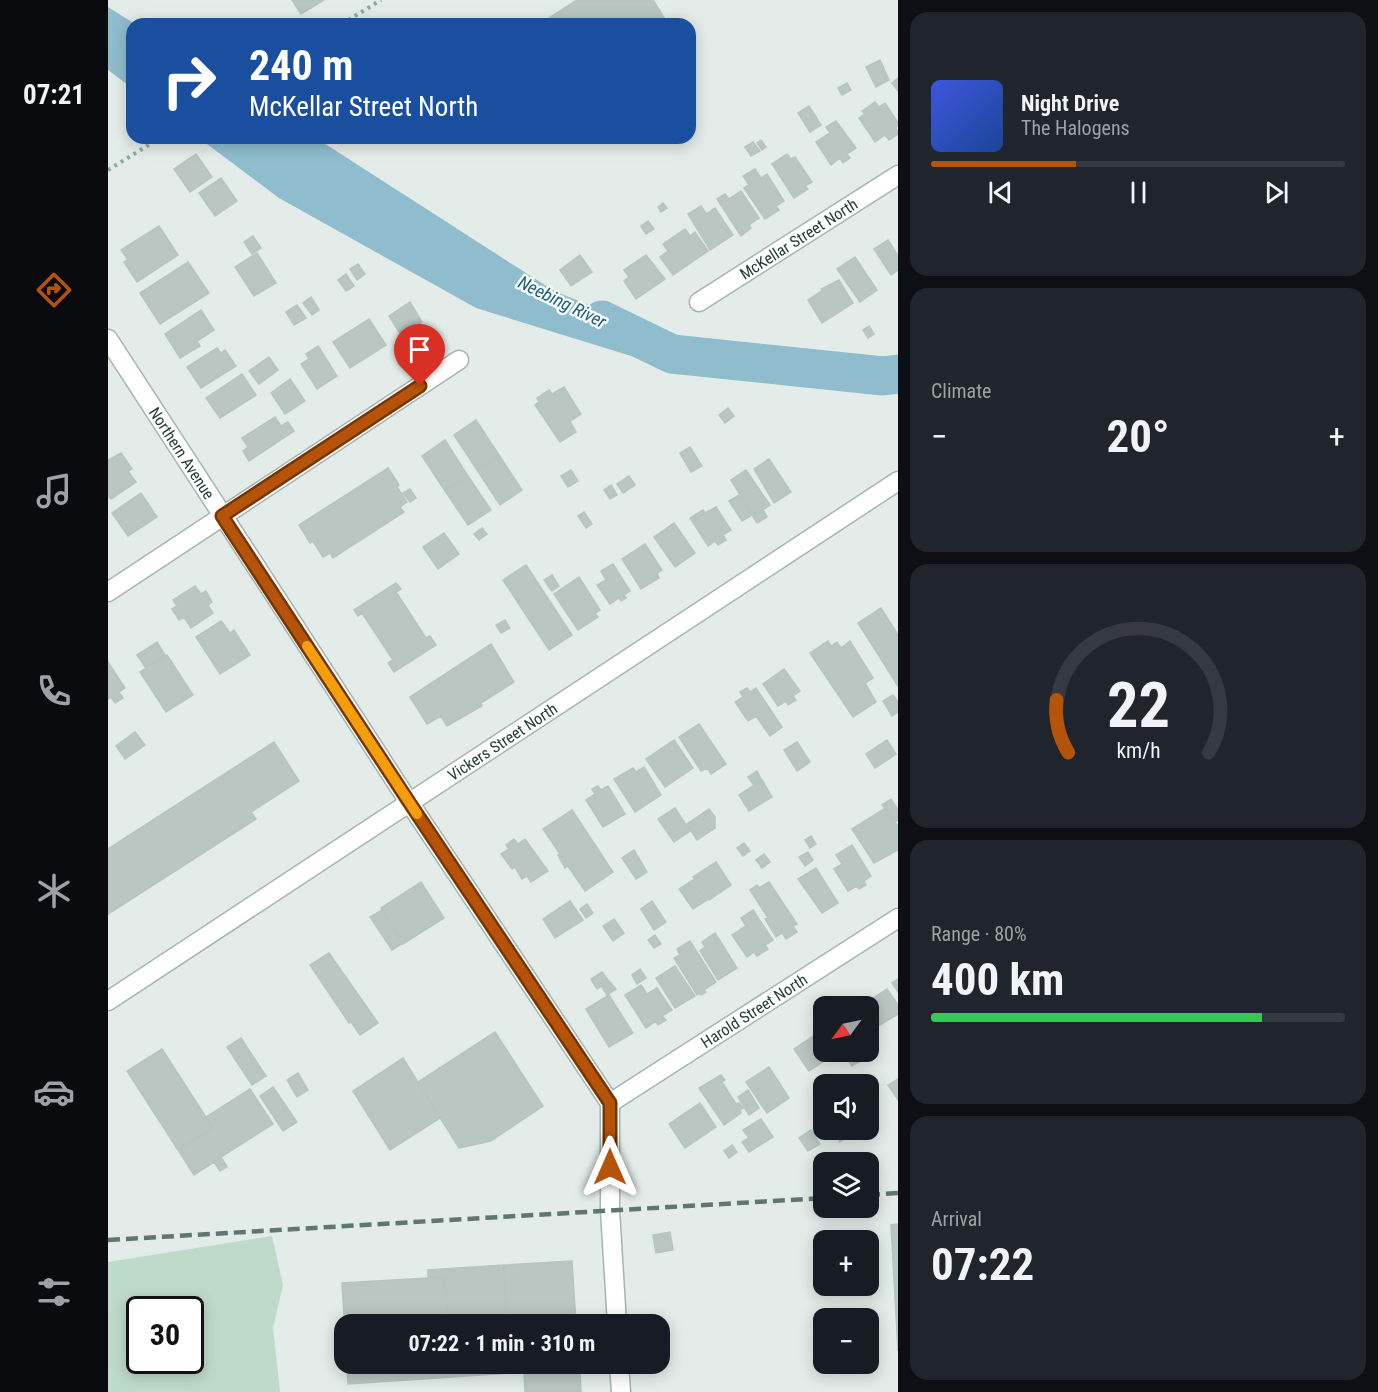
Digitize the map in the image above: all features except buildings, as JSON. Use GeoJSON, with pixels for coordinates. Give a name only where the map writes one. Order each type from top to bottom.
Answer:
{"type":"FeatureCollection","features":[{"type":"Feature","properties":{"kind":"street","name":"McKellar Street North"},"geometry":{"type":"LineString","coordinates":[[699,302],[898,175]]}},
{"type":"Feature","properties":{"kind":"street","name":"Northern Avenue"},"geometry":{"type":"LineString","coordinates":[[108,339],[409,802],[610,1103]]}},
{"type":"Feature","properties":{"kind":"street"},"geometry":{"type":"LineString","coordinates":[[108,592],[459,360]]}},
{"type":"Feature","properties":{"kind":"street","name":"Vickers Street North"},"geometry":{"type":"LineString","coordinates":[[108,1001],[898,481]]}},
{"type":"Feature","properties":{"kind":"street","name":"Harold Street North"},"geometry":{"type":"LineString","coordinates":[[610,1103],[898,918]]}},
{"type":"Feature","properties":{"kind":"street"},"geometry":{"type":"LineString","coordinates":[[610,1103],[610,1210],[616,1314]]}},
{"type":"Feature","properties":{"kind":"street"},"geometry":{"type":"LineString","coordinates":[[620,1374],[621,1392]]}},
{"type":"Feature","properties":{"kind":"path"},"geometry":{"type":"LineString","coordinates":[[352,18],[381,0]]}},
{"type":"Feature","properties":{"kind":"path"},"geometry":{"type":"LineString","coordinates":[[108,170],[150,144]]}},
{"type":"Feature","properties":{"kind":"green space"},"geometry":{"type":"Polygon","coordinates":[[[272,1236],[283,1285],[273,1328],[280,1392],[108,1392],[108,1262],[272,1236]]]}},
{"type":"Feature","properties":{"kind":"water"},"geometry":{"type":"Polygon","coordinates":[[[108,7],[126,18],[126,84],[108,70],[108,7]]]}},
{"type":"Feature","properties":{"kind":"water"},"geometry":{"type":"Polygon","coordinates":[[[207,144],[325,144],[554,291],[657,332],[641,359],[476,308],[279,198],[207,144]]]}},
{"type":"Feature","properties":{"kind":"waterway","name":"Neebing River"},"geometry":{"type":"LineString","coordinates":[[602,320],[672,354],[883,376],[898,374]]}},
{"type":"Feature","properties":{"kind":"railway"},"geometry":{"type":"LineString","coordinates":[[879,1194],[898,1193]]}},
{"type":"Feature","properties":{"kind":"railway"},"geometry":{"type":"LineString","coordinates":[[108,1240],[813,1199]]}},
{"type":"Feature","properties":{"kind":"slow traffic"},"geometry":{"type":"LineString","coordinates":[[307,646],[417,814]]}},
{"type":"Feature","properties":{"kind":"route"},"geometry":{"type":"LineString","coordinates":[[420,386],[222,516],[610,1103],[610,1167]]}}]}
